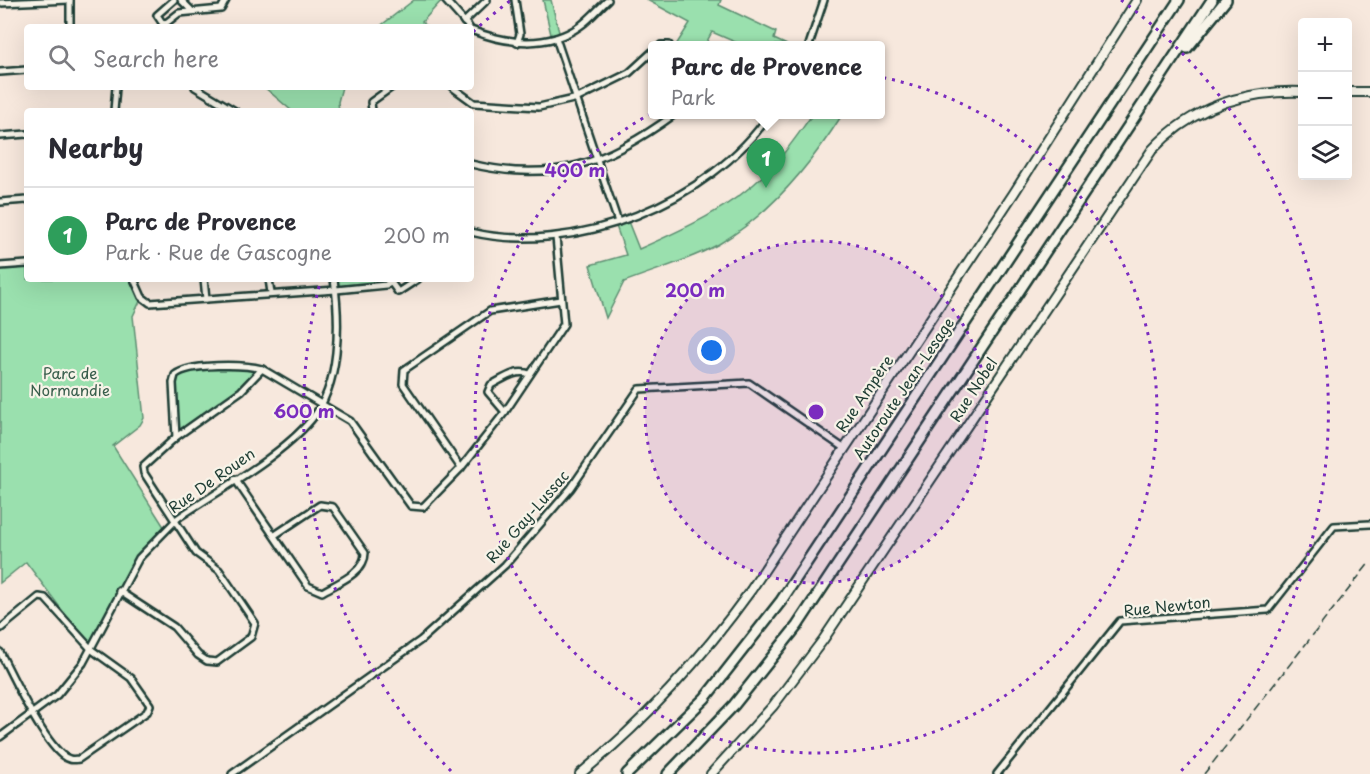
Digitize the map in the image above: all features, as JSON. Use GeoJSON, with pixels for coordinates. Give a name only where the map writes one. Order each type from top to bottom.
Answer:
{"type":"FeatureCollection","features":[{"type":"Feature","properties":{"kind":"highway"},"geometry":{"type":"LineString","coordinates":[[1139,61],[1171,0]]}},
{"type":"Feature","properties":{"kind":"highway","name":"Autoroute Jean-Lesage"},"geometry":{"type":"LineString","coordinates":[[627,774],[705,698],[772,614],[1179,0]]}},
{"type":"Feature","properties":{"kind":"highway"},"geometry":{"type":"LineString","coordinates":[[668,774],[734,705],[797,626],[1212,0]]}},
{"type":"Feature","properties":{"kind":"highway"},"geometry":{"type":"LineString","coordinates":[[1155,87],[1226,0]]}},
{"type":"Feature","properties":{"kind":"street"},"geometry":{"type":"LineString","coordinates":[[0,3],[70,0],[70,24]]}},
{"type":"Feature","properties":{"kind":"street"},"geometry":{"type":"LineString","coordinates":[[161,24],[157,15],[174,0]]}},
{"type":"Feature","properties":{"kind":"street"},"geometry":{"type":"LineString","coordinates":[[181,0],[192,11]]}},
{"type":"Feature","properties":{"kind":"street"},"geometry":{"type":"LineString","coordinates":[[165,24],[179,13],[221,9],[226,0]]}},
{"type":"Feature","properties":{"kind":"street"},"geometry":{"type":"LineString","coordinates":[[445,0],[466,24]]}},
{"type":"Feature","properties":{"kind":"street"},"geometry":{"type":"LineString","coordinates":[[472,24],[487,0]]}},
{"type":"Feature","properties":{"kind":"street"},"geometry":{"type":"LineString","coordinates":[[515,0],[520,34],[517,43]]}},
{"type":"Feature","properties":{"kind":"street"},"geometry":{"type":"LineString","coordinates":[[474,30],[517,43],[556,38],[580,26],[608,0]]}},
{"type":"Feature","properties":{"kind":"street"},"geometry":{"type":"LineString","coordinates":[[809,41],[824,0]]}},
{"type":"Feature","properties":{"kind":"street","name":"Rue Ampère"},"geometry":{"type":"LineString","coordinates":[[580,774],[647,714],[708,646],[758,581],[1014,193],[1137,0]]}},
{"type":"Feature","properties":{"kind":"street"},"geometry":{"type":"LineString","coordinates":[[556,38],[618,222]]}},
{"type":"Feature","properties":{"kind":"street"},"geometry":{"type":"LineString","coordinates":[[456,90],[474,103],[539,107],[578,98],[629,73],[648,56]]}},
{"type":"Feature","properties":{"kind":"street"},"geometry":{"type":"LineString","coordinates":[[0,72],[24,70]]}},
{"type":"Feature","properties":{"kind":"street"},"geometry":{"type":"LineString","coordinates":[[114,108],[116,90]]}},
{"type":"Feature","properties":{"kind":"street"},"geometry":{"type":"LineString","coordinates":[[200,90],[230,108]]}},
{"type":"Feature","properties":{"kind":"street"},"geometry":{"type":"LineString","coordinates":[[371,108],[370,102],[388,90]]}},
{"type":"Feature","properties":{"kind":"street","name":"Rue Nobel"},"geometry":{"type":"LineString","coordinates":[[711,774],[764,717],[828,634],[1152,150],[1178,126],[1217,105],[1256,93],[1298,92]]}},
{"type":"Feature","properties":{"kind":"street"},"geometry":{"type":"LineString","coordinates":[[1352,92],[1370,92]]}},
{"type":"Feature","properties":{"kind":"street"},"geometry":{"type":"LineString","coordinates":[[472,108],[474,103]]}},
{"type":"Feature","properties":{"kind":"street"},"geometry":{"type":"LineString","coordinates":[[474,165],[494,170],[549,171],[598,161],[638,141],[668,119]]}},
{"type":"Feature","properties":{"kind":"street"},"geometry":{"type":"LineString","coordinates":[[474,233],[490,237],[556,237],[618,222],[678,197],[722,166],[765,119]]}},
{"type":"Feature","properties":{"kind":"street"},"geometry":{"type":"LineString","coordinates":[[0,136],[24,134]]}},
{"type":"Feature","properties":{"kind":"street"},"geometry":{"type":"LineString","coordinates":[[0,202],[24,200]]}},
{"type":"Feature","properties":{"kind":"street"},"geometry":{"type":"LineString","coordinates":[[176,436],[173,383],[175,375],[182,370],[248,365],[262,369],[350,421],[411,506],[423,507],[461,468],[505,412],[564,324],[556,237]]}},
{"type":"Feature","properties":{"kind":"street"},"geometry":{"type":"LineString","coordinates":[[0,266],[24,264]]}},
{"type":"Feature","properties":{"kind":"street"},"geometry":{"type":"LineString","coordinates":[[135,282],[142,297],[150,303],[336,290],[386,285],[390,282]]}},
{"type":"Feature","properties":{"kind":"street"},"geometry":{"type":"LineString","coordinates":[[204,282],[206,298]]}},
{"type":"Feature","properties":{"kind":"street"},"geometry":{"type":"LineString","coordinates":[[269,282],[271,293]]}},
{"type":"Feature","properties":{"kind":"street","name":"Rue De Rouen"},"geometry":{"type":"LineString","coordinates":[[0,737],[57,695],[92,650],[119,591],[139,558],[176,520],[277,451],[312,420],[334,369],[339,337],[335,282]]}},
{"type":"Feature","properties":{"kind":"street"},"geometry":{"type":"LineString","coordinates":[[393,282],[398,292],[413,282]]}},
{"type":"Feature","properties":{"kind":"street"},"geometry":{"type":"LineString","coordinates":[[461,468],[403,384],[404,370],[490,311],[561,300]]}},
{"type":"Feature","properties":{"kind":"street"},"geometry":{"type":"LineString","coordinates":[[119,591],[174,627],[198,655],[207,661],[217,662],[251,637],[255,623],[219,570],[196,553],[144,473],[143,467],[176,436],[241,392],[262,369]]}},
{"type":"Feature","properties":{"kind":"street"},"geometry":{"type":"LineString","coordinates":[[505,412],[488,393],[491,385],[513,373],[530,374]]}},
{"type":"Feature","properties":{"kind":"street","name":"Rue Gay-Lussac"},"geometry":{"type":"LineString","coordinates":[[232,774],[421,640],[505,565],[571,489],[639,389],[749,383],[845,449]]}},
{"type":"Feature","properties":{"kind":"street"},"geometry":{"type":"LineString","coordinates":[[235,479],[308,586],[315,592],[322,592],[361,568],[365,560],[365,553],[333,507],[327,504],[320,505],[275,535]]}},
{"type":"Feature","properties":{"kind":"street","name":"Rue Newton"},"geometry":{"type":"LineString","coordinates":[[997,774],[1120,621],[1268,610],[1334,526],[1370,524]]}},
{"type":"Feature","properties":{"kind":"street"},"geometry":{"type":"LineString","coordinates":[[0,629],[39,597],[45,598],[92,650],[132,678],[150,705],[147,712],[79,759],[69,760],[61,755],[33,714],[0,652]]}},
{"type":"Feature","properties":{"kind":"green space"},"geometry":{"type":"Polygon","coordinates":[[[414,0],[442,0],[422,22],[424,24],[383,24],[414,0]]]}},
{"type":"Feature","properties":{"kind":"green space"},"geometry":{"type":"Polygon","coordinates":[[[543,0],[551,0],[560,36],[552,39],[543,0]]]}},
{"type":"Feature","properties":{"kind":"green space"},"geometry":{"type":"Polygon","coordinates":[[[647,0],[721,0],[719,5],[776,32],[774,39],[778,41],[733,41],[712,32],[707,41],[679,41],[690,23],[647,0]]]}},
{"type":"Feature","properties":{"kind":"green space"},"geometry":{"type":"Polygon","coordinates":[[[268,90],[341,90],[339,108],[288,108],[268,90]]]}},
{"type":"Feature","properties":{"kind":"green space"},"geometry":{"type":"Polygon","coordinates":[[[809,119],[839,119],[817,152],[788,187],[756,218],[708,250],[624,282],[606,318],[590,265],[626,255],[615,223],[627,219],[639,249],[706,217],[738,197],[766,173],[809,119]]]}},
{"type":"Feature","properties":{"kind":"green space","name":"Parc de Normandie"},"geometry":{"type":"Polygon","coordinates":[[[24,264],[24,282],[135,282],[142,297],[133,316],[144,418],[140,425],[113,446],[166,530],[139,558],[92,650],[26,562],[0,583],[0,266],[24,264]]]}},
{"type":"Feature","properties":{"kind":"green space"},"geometry":{"type":"Polygon","coordinates":[[[335,282],[390,282],[386,285],[336,290],[335,282]]]}},
{"type":"Feature","properties":{"kind":"green space"},"geometry":{"type":"Polygon","coordinates":[[[248,365],[262,369],[241,391],[176,437],[175,375],[181,370],[248,365]]]}},
{"type":"Feature","properties":{"kind":"railway"},"geometry":{"type":"LineString","coordinates":[[1204,774],[1370,562]]}},
{"type":"Feature","properties":{"kind":"place","name":"Parc de Provence"},"geometry":{"type":"Point","coordinates":[766,188]}}]}
